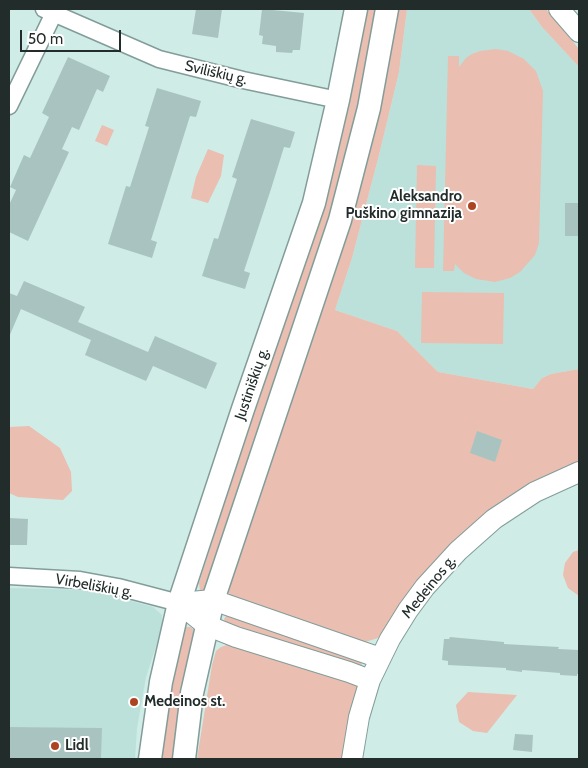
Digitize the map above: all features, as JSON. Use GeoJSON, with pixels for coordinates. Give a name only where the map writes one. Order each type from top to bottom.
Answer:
{"type":"FeatureCollection","features":[{"type":"Feature","properties":{"kind":"main road","name":"Justiniškių g."},"geometry":{"type":"LineString","coordinates":[[150,759],[161,682],[179,603],[242,409],[314,203],[338,100],[356,9]]}},
{"type":"Feature","properties":{"kind":"main road"},"geometry":{"type":"LineString","coordinates":[[184,759],[192,693],[206,625],[340,220],[369,108],[387,9]]}},
{"type":"Feature","properties":{"kind":"street"},"geometry":{"type":"LineString","coordinates":[[559,9],[579,32]]}},
{"type":"Feature","properties":{"kind":"street","name":"Sviliškių g."},"geometry":{"type":"LineString","coordinates":[[51,10],[159,58],[242,80],[338,100]]}},
{"type":"Feature","properties":{"kind":"street"},"geometry":{"type":"LineString","coordinates":[[9,106],[51,10]]}},
{"type":"Feature","properties":{"kind":"street","name":"Medeinos g."},"geometry":{"type":"LineString","coordinates":[[352,759],[359,717],[370,680],[380,658],[408,610],[425,588],[442,567],[494,519],[535,492],[579,472]]}},
{"type":"Feature","properties":{"kind":"street","name":"Virbeliškių g."},"geometry":{"type":"LineString","coordinates":[[9,576],[80,580],[118,587],[179,603]]}},
{"type":"Feature","properties":{"kind":"street"},"geometry":{"type":"LineString","coordinates":[[179,603],[213,600],[380,658]]}},
{"type":"Feature","properties":{"kind":"street"},"geometry":{"type":"LineString","coordinates":[[179,603],[206,625],[236,637],[370,680]]}},
{"type":"Feature","properties":{"kind":"shaded area"},"geometry":{"type":"Polygon","coordinates":[[[362,9],[378,9],[370,63],[325,242],[230,513],[206,589],[200,591],[199,583],[230,486],[362,9]]]}},
{"type":"Feature","properties":{"kind":"shaded area"},"geometry":{"type":"Polygon","coordinates":[[[394,9],[407,9],[399,72],[352,258],[335,310],[397,331],[438,372],[533,389],[542,378],[551,374],[579,369],[579,463],[538,483],[378,638],[362,643],[235,601],[226,586],[394,9]]]}},
{"type":"Feature","properties":{"kind":"shaded area","name":"Aleksandro Puškino gimnazija"},"geometry":{"type":"Polygon","coordinates":[[[407,9],[529,9],[542,27],[579,67],[579,369],[551,374],[542,378],[533,389],[438,372],[397,331],[335,310],[352,258],[399,72],[407,9]]]}},
{"type":"Feature","properties":{"kind":"shaded area"},"geometry":{"type":"Polygon","coordinates":[[[529,9],[546,9],[579,49],[579,67],[542,27],[529,9]]]}},
{"type":"Feature","properties":{"kind":"shaded area"},"geometry":{"type":"Polygon","coordinates":[[[496,49],[508,51],[524,59],[536,71],[543,91],[539,243],[535,255],[520,272],[510,278],[495,282],[476,279],[464,273],[455,264],[454,271],[443,271],[448,56],[459,56],[459,67],[472,54],[496,49]]]}},
{"type":"Feature","properties":{"kind":"shaded area"},"geometry":{"type":"Polygon","coordinates":[[[102,125],[114,130],[107,146],[95,141],[102,125]]]}},
{"type":"Feature","properties":{"kind":"shaded area"},"geometry":{"type":"Polygon","coordinates":[[[208,149],[224,155],[221,176],[208,203],[191,198],[196,177],[208,149]]]}},
{"type":"Feature","properties":{"kind":"shaded area"},"geometry":{"type":"Polygon","coordinates":[[[417,165],[436,166],[434,268],[415,268],[417,165]]]}},
{"type":"Feature","properties":{"kind":"shaded area"},"geometry":{"type":"Polygon","coordinates":[[[422,292],[504,293],[503,344],[421,343],[422,292]]]}},
{"type":"Feature","properties":{"kind":"shaded area"},"geometry":{"type":"Polygon","coordinates":[[[29,426],[60,448],[71,472],[72,491],[63,500],[18,497],[9,493],[9,427],[29,426]]]}},
{"type":"Feature","properties":{"kind":"shaded area"},"geometry":{"type":"Polygon","coordinates":[[[579,550],[579,596],[568,588],[563,575],[565,563],[573,552],[579,550]]]}},
{"type":"Feature","properties":{"kind":"shaded area"},"geometry":{"type":"Polygon","coordinates":[[[9,588],[91,590],[153,607],[162,615],[162,628],[146,677],[137,728],[135,759],[9,759],[9,588]]]}},
{"type":"Feature","properties":{"kind":"shaded area"},"geometry":{"type":"Polygon","coordinates":[[[227,615],[360,659],[362,665],[358,666],[225,622],[224,619],[227,615]]]}},
{"type":"Feature","properties":{"kind":"shaded area"},"geometry":{"type":"Polygon","coordinates":[[[185,627],[193,629],[194,635],[174,759],[159,759],[161,731],[185,627]]]}},
{"type":"Feature","properties":{"kind":"shaded area"},"geometry":{"type":"Polygon","coordinates":[[[230,644],[354,682],[358,686],[345,759],[197,759],[212,665],[216,651],[230,644]]]}},
{"type":"Feature","properties":{"kind":"shaded area"},"geometry":{"type":"Polygon","coordinates":[[[468,692],[517,695],[487,733],[473,731],[459,722],[456,705],[468,692]]]}},
{"type":"Feature","properties":{"kind":"building"},"geometry":{"type":"Polygon","coordinates":[[[196,9],[222,9],[218,38],[192,34],[196,9]]]}},
{"type":"Feature","properties":{"kind":"building"},"geometry":{"type":"Polygon","coordinates":[[[262,9],[304,13],[300,50],[293,50],[292,53],[276,52],[276,46],[262,44],[263,36],[259,35],[262,9]]]}},
{"type":"Feature","properties":{"kind":"building"},"geometry":{"type":"Polygon","coordinates":[[[68,57],[110,76],[103,92],[97,89],[79,130],[72,127],[62,149],[69,152],[28,241],[9,232],[9,205],[16,190],[10,187],[24,155],[30,158],[49,117],[42,113],[68,57]]]}},
{"type":"Feature","properties":{"kind":"building"},"geometry":{"type":"Polygon","coordinates":[[[157,88],[201,101],[196,117],[190,116],[151,240],[157,242],[152,258],[108,244],[126,186],[130,187],[149,127],[145,126],[157,88]]]}},
{"type":"Feature","properties":{"kind":"building"},"geometry":{"type":"Polygon","coordinates":[[[251,119],[295,132],[290,148],[284,147],[244,271],[250,273],[245,289],[202,276],[214,238],[218,239],[237,179],[232,177],[251,119]]]}},
{"type":"Feature","properties":{"kind":"building"},"geometry":{"type":"Polygon","coordinates":[[[565,203],[579,203],[579,236],[565,236],[565,203]]]}},
{"type":"Feature","properties":{"kind":"building"},"geometry":{"type":"Polygon","coordinates":[[[24,281],[85,307],[78,322],[148,352],[155,336],[217,363],[206,389],[153,366],[146,381],[85,355],[91,340],[21,309],[9,337],[9,293],[17,296],[24,281]]]}},
{"type":"Feature","properties":{"kind":"building"},"geometry":{"type":"Polygon","coordinates":[[[477,431],[502,440],[495,462],[470,453],[477,431]]]}},
{"type":"Feature","properties":{"kind":"building"},"geometry":{"type":"Polygon","coordinates":[[[9,518],[28,519],[27,545],[9,545],[9,518]]]}},
{"type":"Feature","properties":{"kind":"building"},"geometry":{"type":"Polygon","coordinates":[[[450,637],[504,642],[504,644],[579,650],[579,674],[577,676],[560,675],[560,673],[506,670],[506,668],[448,665],[448,661],[442,660],[444,639],[449,639],[450,637]]]}},
{"type":"Feature","properties":{"kind":"building","name":"Lidl"},"geometry":{"type":"Polygon","coordinates":[[[9,727],[102,728],[101,759],[9,759],[9,727]]]}},
{"type":"Feature","properties":{"kind":"building"},"geometry":{"type":"Polygon","coordinates":[[[515,734],[533,735],[532,752],[513,750],[515,734]]]}},
{"type":"Feature","properties":{"kind":"place","name":"Aleksandro Puškino gimnazija"},"geometry":{"type":"Point","coordinates":[472,206]}},
{"type":"Feature","properties":{"kind":"place","name":"Medeinos st."},"geometry":{"type":"Point","coordinates":[134,702]}},
{"type":"Feature","properties":{"kind":"place","name":"Lidl"},"geometry":{"type":"Point","coordinates":[55,746]}}]}
